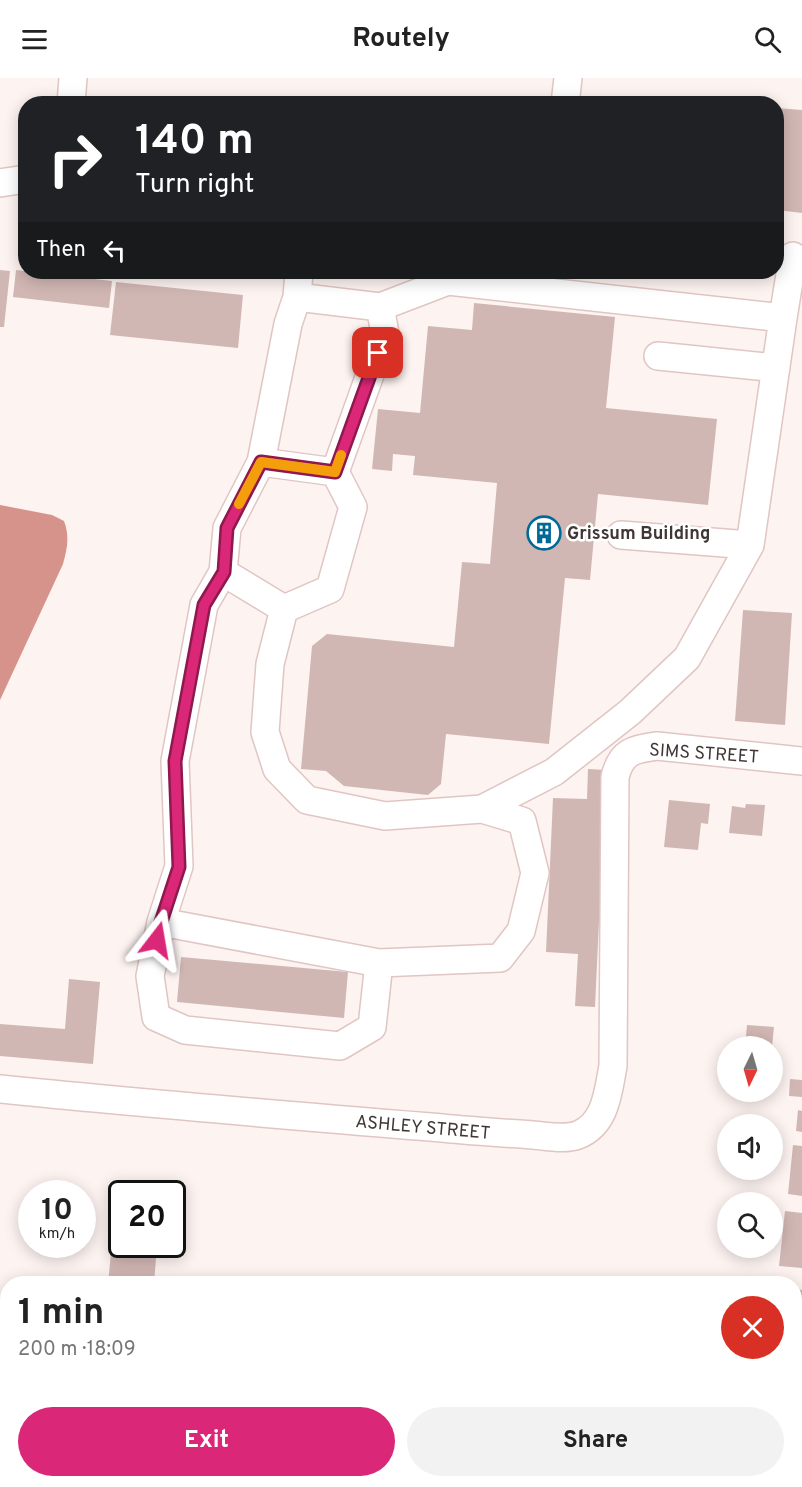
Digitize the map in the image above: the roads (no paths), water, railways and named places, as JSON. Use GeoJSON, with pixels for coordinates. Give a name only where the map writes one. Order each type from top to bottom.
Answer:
{"type":"FeatureCollection","features":[{"type":"Feature","properties":{"kind":"street"},"geometry":{"type":"LineString","coordinates":[[72,96],[73,78]]}},
{"type":"Feature","properties":{"kind":"street"},"geometry":{"type":"LineString","coordinates":[[566,96],[568,78]]}},
{"type":"Feature","properties":{"kind":"street"},"geometry":{"type":"LineString","coordinates":[[0,183],[18,180]]}},
{"type":"Feature","properties":{"kind":"street"},"geometry":{"type":"LineString","coordinates":[[482,809],[554,772],[630,712],[687,658],[750,544],[791,256]]}},
{"type":"Feature","properties":{"kind":"street"},"geometry":{"type":"LineString","coordinates":[[379,963],[372,1026],[340,1046],[185,1030],[156,1017],[150,976],[161,922],[179,867],[175,761],[204,605],[224,572],[227,528],[261,462],[298,284],[380,307],[441,279]]}},
{"type":"Feature","properties":{"kind":"street"},"geometry":{"type":"LineString","coordinates":[[472,279],[783,318]]}},
{"type":"Feature","properties":{"kind":"street"},"geometry":{"type":"LineString","coordinates":[[284,609],[330,588],[353,507],[335,472],[385,333],[380,307]]}},
{"type":"Feature","properties":{"kind":"street"},"geometry":{"type":"LineString","coordinates":[[657,356],[776,368]]}},
{"type":"Feature","properties":{"kind":"street"},"geometry":{"type":"LineString","coordinates":[[261,462],[335,472]]}},
{"type":"Feature","properties":{"kind":"street"},"geometry":{"type":"LineString","coordinates":[[621,535],[750,544]]}},
{"type":"Feature","properties":{"kind":"street"},"geometry":{"type":"LineString","coordinates":[[224,572],[284,609]]}},
{"type":"Feature","properties":{"kind":"street"},"geometry":{"type":"LineString","coordinates":[[161,922],[379,963],[500,958],[521,931],[535,873],[522,821],[482,809],[385,816],[307,800],[277,769],[265,732],[270,664],[284,609]]}},
{"type":"Feature","properties":{"kind":"street","name":"SIMS STREET"},"geometry":{"type":"LineString","coordinates":[[615,877],[615,777],[622,758],[630,753],[638,749],[657,746],[802,761]]}},
{"type":"Feature","properties":{"kind":"street","name":"ASHLEY STREET"},"geometry":{"type":"LineString","coordinates":[[0,1089],[138,1103],[488,1132],[563,1137],[578,1135],[598,1119],[604,1109],[613,1066],[615,877]]}},
{"type":"Feature","properties":{"kind":"place","name":"Grissum Building"},"geometry":{"type":"Point","coordinates":[544,533]}}]}
